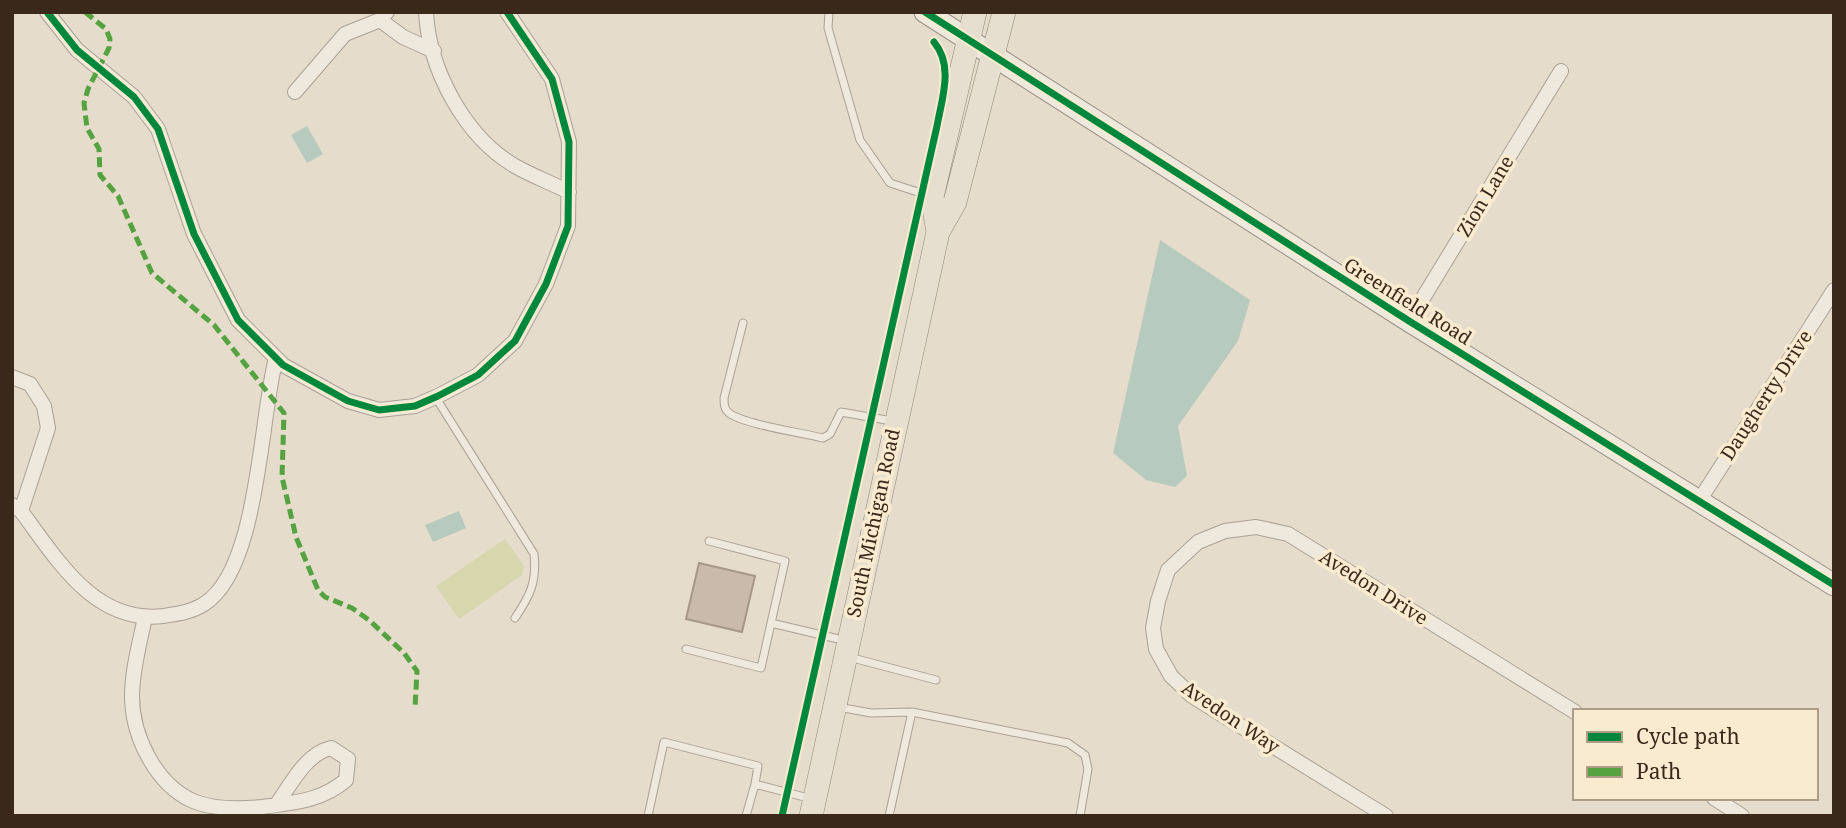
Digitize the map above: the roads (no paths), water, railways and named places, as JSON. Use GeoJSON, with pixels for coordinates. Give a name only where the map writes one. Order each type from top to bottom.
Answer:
{"type":"FeatureCollection","features":[{"type":"Feature","properties":{"kind":"main road","name":"South Michigan Road"},"geometry":{"type":"LineString","coordinates":[[938,232],[932,197],[975,12]]}},
{"type":"Feature","properties":{"kind":"main road","name":"South Michigan Road"},"geometry":{"type":"LineString","coordinates":[[812,808],[938,232],[955,202],[1004,12]]}},
{"type":"Feature","properties":{"kind":"street"},"geometry":{"type":"LineString","coordinates":[[47,12],[77,50],[135,97],[158,129],[194,234],[238,320],[276,358],[348,401],[380,410],[415,406],[435,397],[478,375],[515,341],[546,284],[568,226],[569,142],[552,79],[507,12]]}},
{"type":"Feature","properties":{"kind":"street"},"geometry":{"type":"LineString","coordinates":[[426,12],[443,82],[482,141],[515,166],[569,192]]}},
{"type":"Feature","properties":{"kind":"street","name":"Greenfield Road"},"geometry":{"type":"LineString","coordinates":[[925,12],[1409,321],[1834,585]]}},
{"type":"Feature","properties":{"kind":"street"},"geometry":{"type":"LineString","coordinates":[[295,92],[345,34],[383,16],[403,37],[434,51]]}},
{"type":"Feature","properties":{"kind":"street","name":"Zion Lane"},"geometry":{"type":"LineString","coordinates":[[1409,321],[1561,71]]}},
{"type":"Feature","properties":{"kind":"street","name":"Daugherty Drive"},"geometry":{"type":"LineString","coordinates":[[1699,501],[1834,290]]}},
{"type":"Feature","properties":{"kind":"street"},"geometry":{"type":"LineString","coordinates":[[12,377],[30,384],[44,406],[48,428],[17,508],[69,576],[100,602],[126,615],[145,617],[180,613],[204,604],[226,578],[237,556],[260,471],[267,391],[276,358]]}},
{"type":"Feature","properties":{"kind":"street","name":"Avedon Drive"},"geometry":{"type":"LineString","coordinates":[[1168,570],[1198,542],[1225,531],[1256,527],[1288,534],[1573,711]]}},
{"type":"Feature","properties":{"kind":"street","name":"Avedon Way"},"geometry":{"type":"LineString","coordinates":[[1168,570],[1157,601],[1153,628],[1156,649],[1171,676],[1192,696],[1386,816]]}},
{"type":"Feature","properties":{"kind":"street"},"geometry":{"type":"LineString","coordinates":[[145,617],[132,694],[134,719],[146,754],[170,786],[194,802],[224,806],[276,805],[316,799],[336,789],[346,780],[348,759],[331,748],[320,750],[310,758],[276,805]]}},
{"type":"Feature","properties":{"kind":"street"},"geometry":{"type":"LineString","coordinates":[[1717,800],[1742,816]]}},
{"type":"Feature","properties":{"kind":"lane"},"geometry":{"type":"LineString","coordinates":[[829,12],[828,28],[860,140],[890,183],[932,197]]}},
{"type":"Feature","properties":{"kind":"lane"},"geometry":{"type":"LineString","coordinates":[[743,323],[724,398],[724,406],[729,413],[742,419],[823,438],[830,434],[841,412],[895,421]]}},
{"type":"Feature","properties":{"kind":"lane"},"geometry":{"type":"LineString","coordinates":[[435,397],[534,554],[536,575],[532,593],[515,618]]}},
{"type":"Feature","properties":{"kind":"lane"},"geometry":{"type":"LineString","coordinates":[[686,649],[761,668],[785,561],[709,541]]}},
{"type":"Feature","properties":{"kind":"lane"},"geometry":{"type":"LineString","coordinates":[[771,623],[936,680]]}},
{"type":"Feature","properties":{"kind":"lane"},"geometry":{"type":"LineString","coordinates":[[834,707],[871,713],[912,712],[1068,743],[1079,748],[1085,755],[1088,769],[1080,816]]}},
{"type":"Feature","properties":{"kind":"lane"},"geometry":{"type":"LineString","coordinates":[[889,816],[912,712]]}},
{"type":"Feature","properties":{"kind":"lane"},"geometry":{"type":"LineString","coordinates":[[648,816],[664,742],[758,766],[746,816]]}},
{"type":"Feature","properties":{"kind":"lane"},"geometry":{"type":"LineString","coordinates":[[755,784],[812,808]]}}]}
